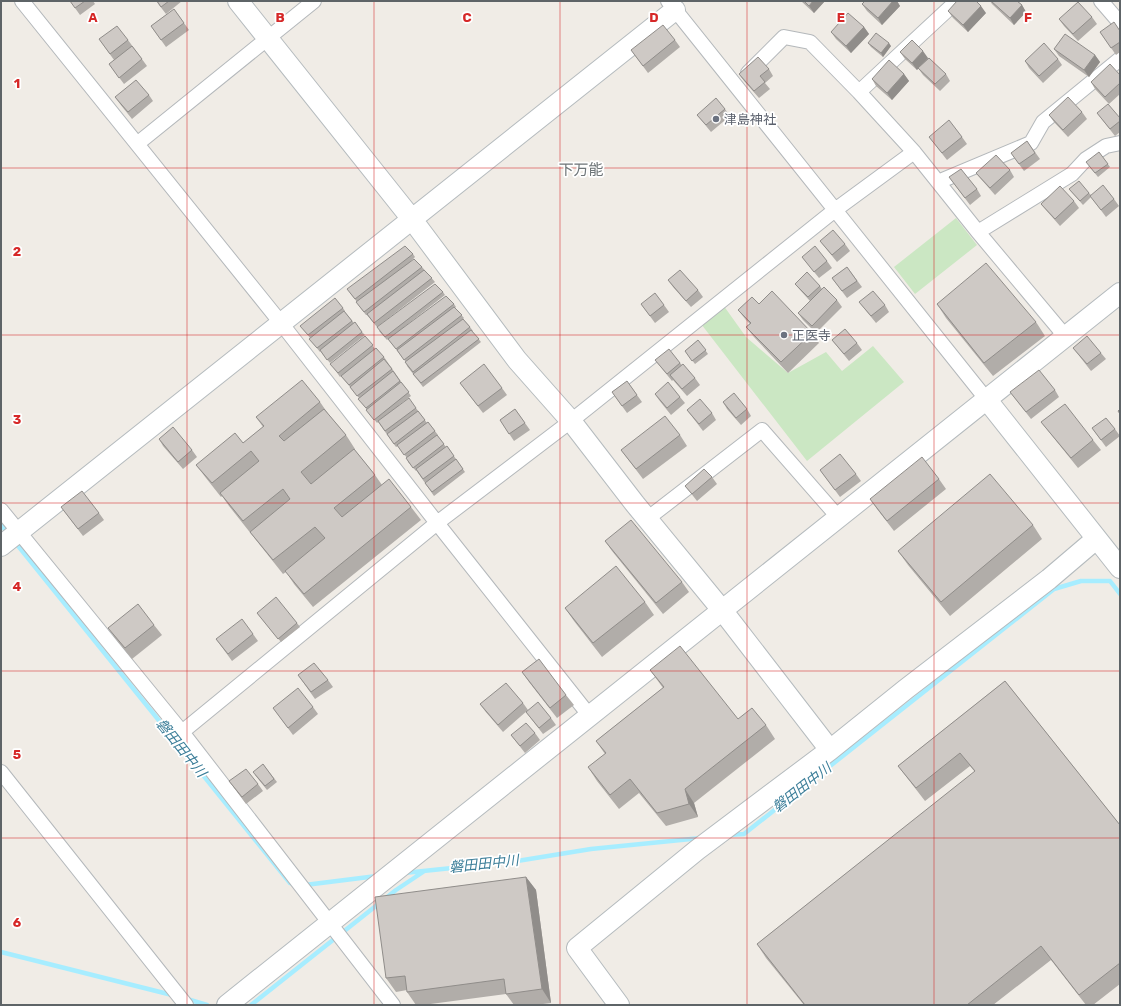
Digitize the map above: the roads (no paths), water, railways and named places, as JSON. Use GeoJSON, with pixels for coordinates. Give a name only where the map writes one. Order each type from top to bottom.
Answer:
{"type":"FeatureCollection","features":[{"type":"Feature","properties":{"kind":"street"},"geometry":{"type":"LineString","coordinates":[[22,1],[281,323],[589,715]]}},
{"type":"Feature","properties":{"kind":"street"},"geometry":{"type":"LineString","coordinates":[[238,1],[411,218],[517,360],[572,421],[647,519],[722,610],[830,750]]}},
{"type":"Feature","properties":{"kind":"street"},"geometry":{"type":"LineString","coordinates":[[137,144],[314,1]]}},
{"type":"Feature","properties":{"kind":"street"},"geometry":{"type":"LineString","coordinates":[[859,92],[957,1]]}},
{"type":"Feature","properties":{"kind":"street"},"geometry":{"type":"LineString","coordinates":[[1101,1],[1120,23]]}},
{"type":"Feature","properties":{"kind":"street"},"geometry":{"type":"LineString","coordinates":[[1,546],[281,323],[672,5],[1120,568]]}},
{"type":"Feature","properties":{"kind":"street"},"geometry":{"type":"LineString","coordinates":[[736,85],[784,37],[810,42],[859,92],[914,152],[978,232],[1065,336]]}},
{"type":"Feature","properties":{"kind":"street"},"geometry":{"type":"LineString","coordinates":[[938,182],[1031,143],[1043,122],[1120,59]]}},
{"type":"Feature","properties":{"kind":"street"},"geometry":{"type":"LineString","coordinates":[[978,232],[1072,174],[1086,159],[1106,146],[1120,143]]}},
{"type":"Feature","properties":{"kind":"street"},"geometry":{"type":"LineString","coordinates":[[182,732],[437,523],[572,421],[836,210],[914,152]]}},
{"type":"Feature","properties":{"kind":"street"},"geometry":{"type":"LineString","coordinates":[[227,1005],[1120,293]]}},
{"type":"Feature","properties":{"kind":"street"},"geometry":{"type":"LineString","coordinates":[[647,519],[762,430],[838,517]]}},
{"type":"Feature","properties":{"kind":"street"},"geometry":{"type":"LineString","coordinates":[[1,510],[182,732],[393,1005]]}},
{"type":"Feature","properties":{"kind":"street"},"geometry":{"type":"LineString","coordinates":[[619,1005],[577,948],[697,850],[830,750],[1049,578],[1096,539]]}},
{"type":"Feature","properties":{"kind":"street"},"geometry":{"type":"LineString","coordinates":[[1,772],[186,1005]]}},
{"type":"Feature","properties":{"kind":"waterway","name":"磐田田中川"},"geometry":{"type":"LineString","coordinates":[[1,525],[9,534]]}},
{"type":"Feature","properties":{"kind":"waterway","name":"磐田田中川"},"geometry":{"type":"LineString","coordinates":[[15,542],[290,883],[296,884]]}},
{"type":"Feature","properties":{"kind":"waterway","name":"磐田田中川"},"geometry":{"type":"LineString","coordinates":[[728,835],[744,834],[1054,589],[1081,581],[1110,581],[1120,594]]}},
{"type":"Feature","properties":{"kind":"waterway","name":"磐田田中川"},"geometry":{"type":"LineString","coordinates":[[404,873],[511,862],[591,849],[701,838]]}},
{"type":"Feature","properties":{"kind":"waterway","name":"磐田田中川"},"geometry":{"type":"LineString","coordinates":[[251,1005],[396,890],[423,872]]}},
{"type":"Feature","properties":{"kind":"waterway","name":"磐田田中川"},"geometry":{"type":"LineString","coordinates":[[305,885],[377,876]]}},
{"type":"Feature","properties":{"kind":"waterway","name":"磐田田中川"},"geometry":{"type":"LineString","coordinates":[[1,952],[172,995]]}},
{"type":"Feature","properties":{"kind":"waterway","name":"磐田田中川"},"geometry":{"type":"LineString","coordinates":[[187,999],[207,1005]]}},
{"type":"Feature","properties":{"kind":"place","name":"津島神社"},"geometry":{"type":"Point","coordinates":[716,119]}},
{"type":"Feature","properties":{"kind":"place","name":"正医寺"},"geometry":{"type":"Point","coordinates":[784,335]}},
{"type":"Feature","properties":{"kind":"district","name":"下万能"},"geometry":{"type":"Point","coordinates":[581,170]}}]}
